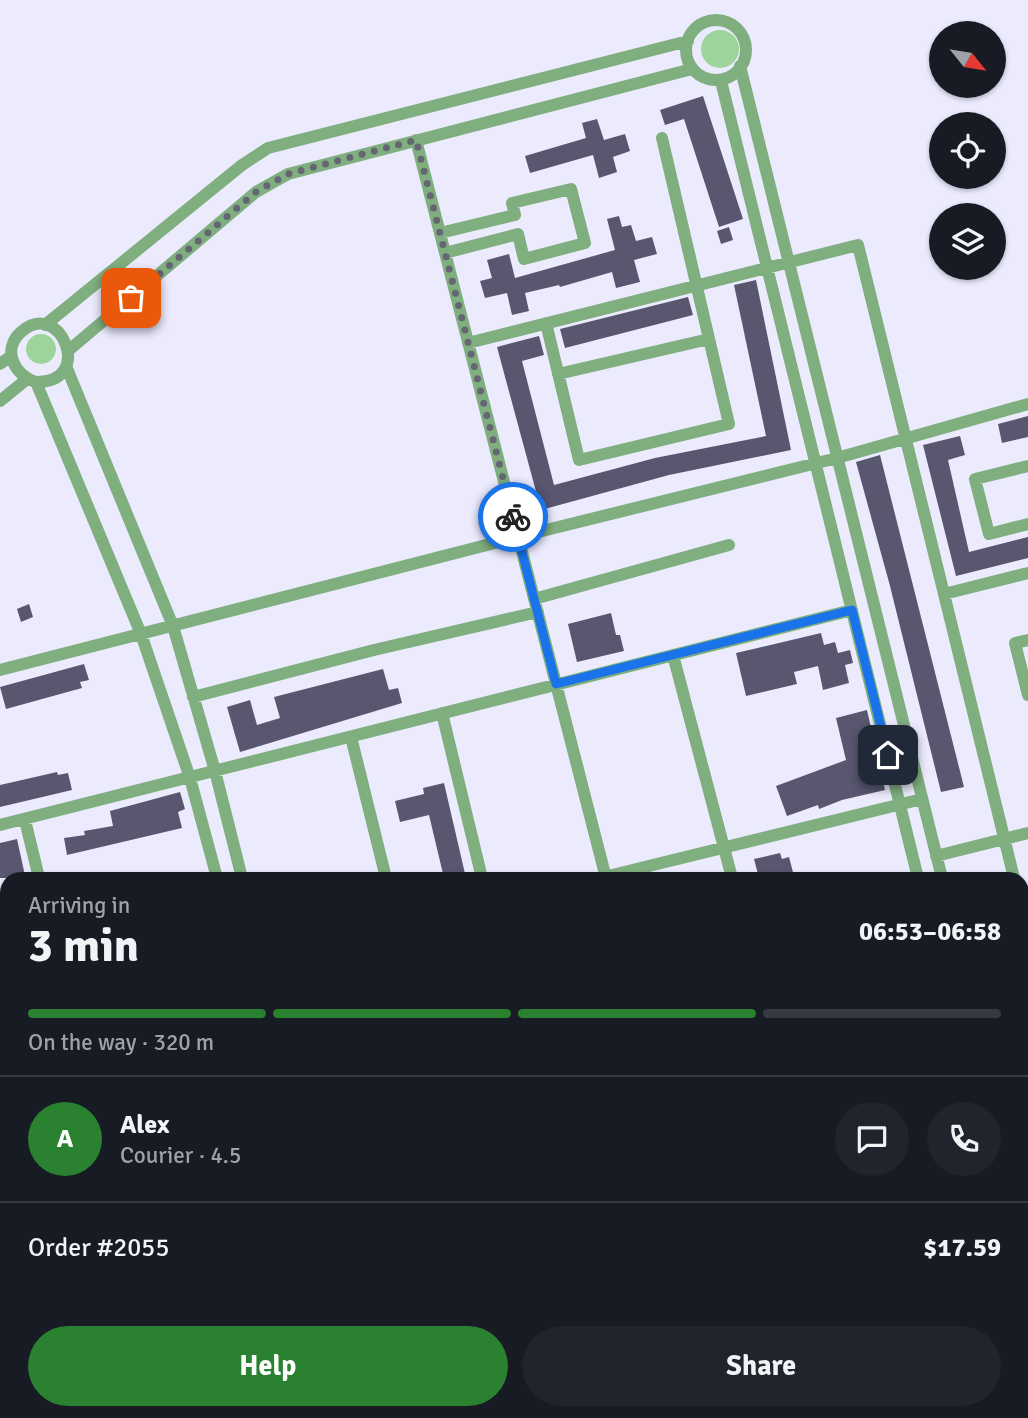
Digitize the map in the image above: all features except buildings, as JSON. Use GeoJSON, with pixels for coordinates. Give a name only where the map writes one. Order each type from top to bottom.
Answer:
{"type":"FeatureCollection","features":[{"type":"Feature","properties":{"kind":"street"},"geometry":{"type":"LineString","coordinates":[[719,19],[735,25],[745,39],[747,57],[740,66],[738,72],[721,81],[706,79],[692,69],[686,52],[690,36],[702,23],[719,19]]}},
{"type":"Feature","properties":{"kind":"street"},"geometry":{"type":"LineString","coordinates":[[46,325],[242,165],[268,148],[688,41]]}},
{"type":"Feature","properties":{"kind":"street"},"geometry":{"type":"LineString","coordinates":[[740,66],[940,872]]}},
{"type":"Feature","properties":{"kind":"street"},"geometry":{"type":"LineString","coordinates":[[69,350],[256,192],[288,174],[692,69]]}},
{"type":"Feature","properties":{"kind":"street"},"geometry":{"type":"LineString","coordinates":[[721,81],[917,872]]}},
{"type":"Feature","properties":{"kind":"street"},"geometry":{"type":"LineString","coordinates":[[546,323],[579,460],[729,424],[662,138]]}},
{"type":"Feature","properties":{"kind":"street"},"geometry":{"type":"LineString","coordinates":[[416,140],[603,872]]}},
{"type":"Feature","properties":{"kind":"street"},"geometry":{"type":"LineString","coordinates":[[440,233],[515,215],[512,203],[572,189],[585,243],[524,259],[518,234],[445,253]]}},
{"type":"Feature","properties":{"kind":"street"},"geometry":{"type":"LineString","coordinates":[[468,343],[858,245],[1012,872]]}},
{"type":"Feature","properties":{"kind":"street"},"geometry":{"type":"LineString","coordinates":[[0,401],[31,381],[44,382],[57,377],[66,366],[69,350],[58,331],[46,325],[37,325],[21,332],[12,347],[11,356],[16,370],[31,381],[141,634],[190,778],[215,872]]}},
{"type":"Feature","properties":{"kind":"street"},"geometry":{"type":"LineString","coordinates":[[558,374],[709,339]]}},
{"type":"Feature","properties":{"kind":"street"},"geometry":{"type":"LineString","coordinates":[[0,364],[11,356]]}},
{"type":"Feature","properties":{"kind":"street"},"geometry":{"type":"LineString","coordinates":[[66,366],[173,625],[240,872]]}},
{"type":"Feature","properties":{"kind":"street"},"geometry":{"type":"LineString","coordinates":[[0,670],[837,458],[1028,404]]}},
{"type":"Feature","properties":{"kind":"street"},"geometry":{"type":"LineString","coordinates":[[1028,466],[975,479],[989,534],[1028,524]]}},
{"type":"Feature","properties":{"kind":"street"},"geometry":{"type":"LineString","coordinates":[[194,697],[536,605],[729,545]]}},
{"type":"Feature","properties":{"kind":"street"},"geometry":{"type":"LineString","coordinates":[[944,594],[1028,572]]}},
{"type":"Feature","properties":{"kind":"street"},"geometry":{"type":"LineString","coordinates":[[0,825],[852,610]]}},
{"type":"Feature","properties":{"kind":"street"},"geometry":{"type":"LineString","coordinates":[[1028,640],[1015,643],[1028,695]]}},
{"type":"Feature","properties":{"kind":"street"},"geometry":{"type":"LineString","coordinates":[[674,655],[730,872]]}},
{"type":"Feature","properties":{"kind":"street"},"geometry":{"type":"LineString","coordinates":[[442,713],[481,872]]}},
{"type":"Feature","properties":{"kind":"street"},"geometry":{"type":"LineString","coordinates":[[351,737],[385,872]]}},
{"type":"Feature","properties":{"kind":"street"},"geometry":{"type":"LineString","coordinates":[[628,872],[922,799]]}},
{"type":"Feature","properties":{"kind":"street"},"geometry":{"type":"LineString","coordinates":[[25,820],[38,872]]}},
{"type":"Feature","properties":{"kind":"street"},"geometry":{"type":"LineString","coordinates":[[936,856],[1028,833]]}},
{"type":"Feature","properties":{"kind":"green space"},"geometry":{"type":"Polygon","coordinates":[[[720,30],[733,36],[739,49],[733,62],[720,68],[707,62],[701,49],[707,36],[720,30]]]}},
{"type":"Feature","properties":{"kind":"green space"},"geometry":{"type":"Polygon","coordinates":[[[41,334],[51,339],[56,349],[51,359],[41,364],[31,359],[26,349],[31,339],[41,334]]]}},
{"type":"Feature","properties":{"kind":"way so far"},"geometry":{"type":"LineString","coordinates":[[131,298],[256,192],[288,174],[416,140],[513,517]]}},
{"type":"Feature","properties":{"kind":"route"},"geometry":{"type":"LineString","coordinates":[[513,517],[556,684],[852,610],[888,755]]}}]}
